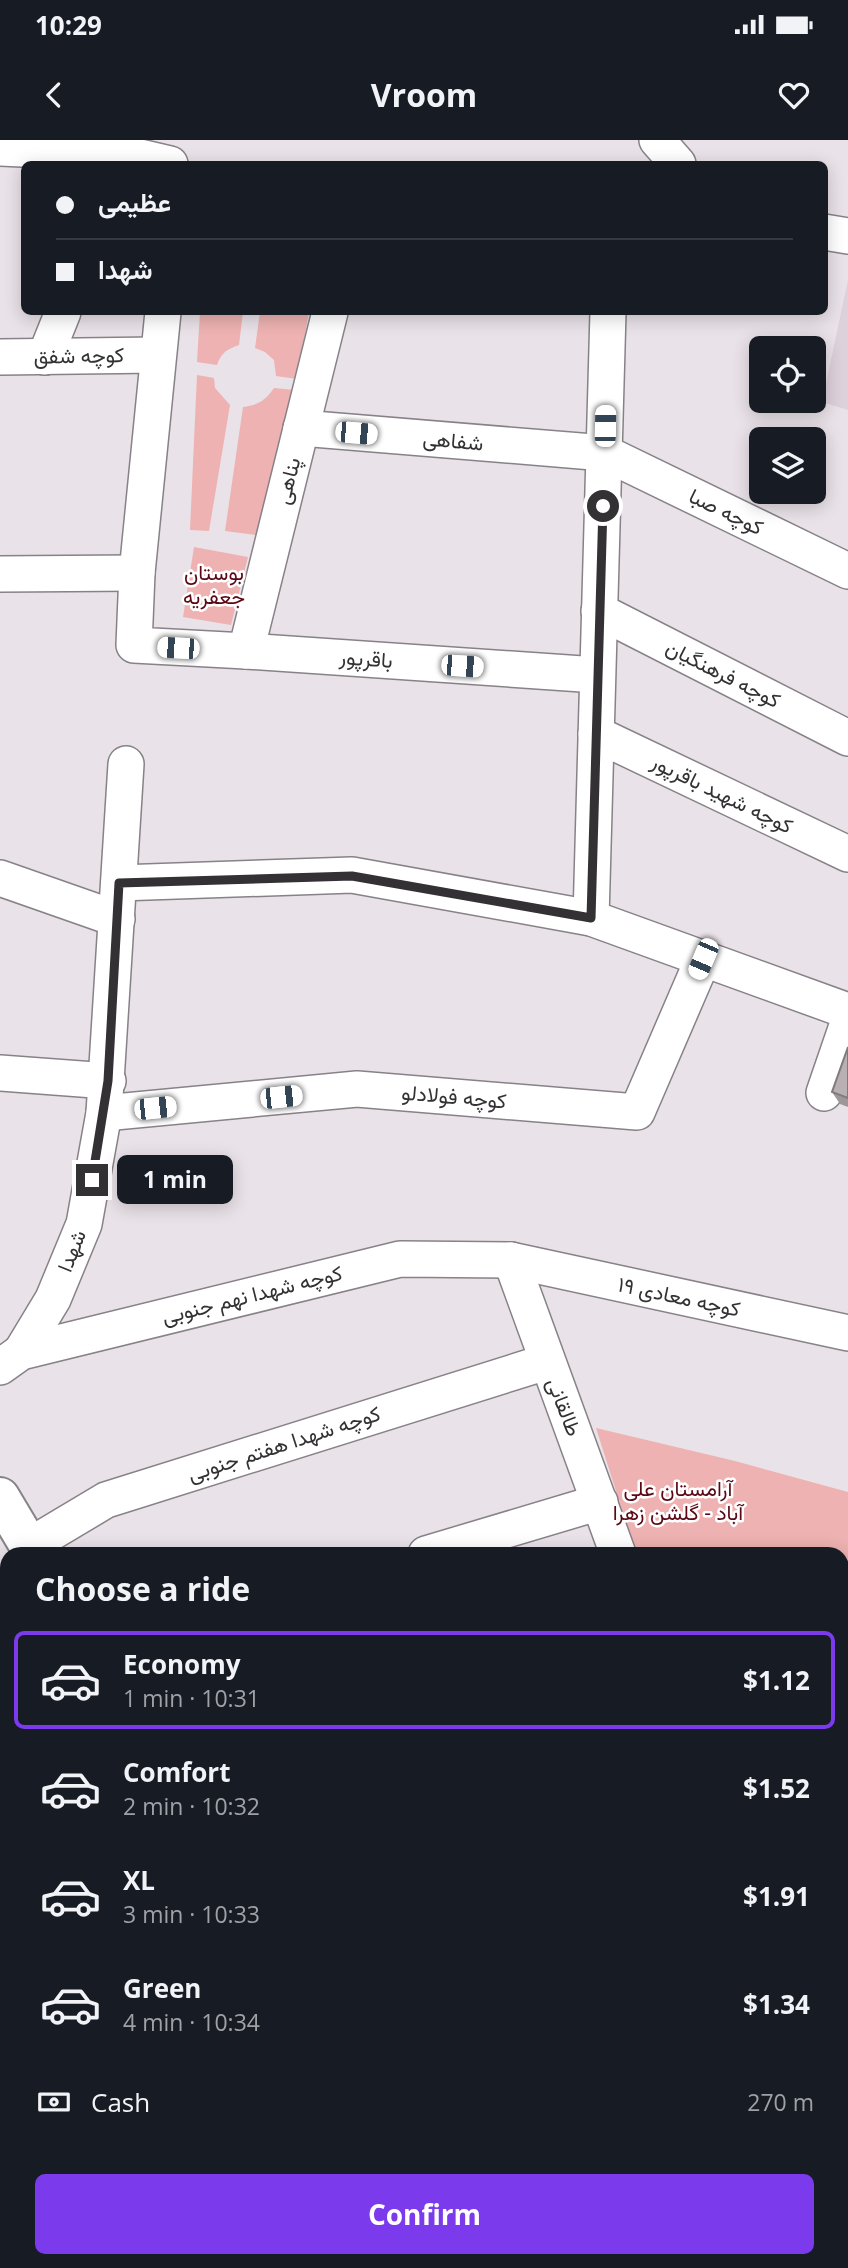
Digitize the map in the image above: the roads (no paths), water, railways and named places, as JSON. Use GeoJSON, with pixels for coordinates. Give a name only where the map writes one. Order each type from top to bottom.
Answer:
{"type":"FeatureCollection","features":[{"type":"Feature","properties":{"kind":"main road"},"geometry":{"type":"LineString","coordinates":[[0,1497],[30,1547]]}},
{"type":"Feature","properties":{"kind":"street"},"geometry":{"type":"LineString","coordinates":[[176,140],[176,161]]}},
{"type":"Feature","properties":{"kind":"street"},"geometry":{"type":"LineString","coordinates":[[657,140],[675,161]]}},
{"type":"Feature","properties":{"kind":"street"},"geometry":{"type":"LineString","coordinates":[[0,148],[143,161]]}},
{"type":"Feature","properties":{"kind":"street"},"geometry":{"type":"LineString","coordinates":[[828,233],[848,236]]}},
{"type":"Feature","properties":{"kind":"street"},"geometry":{"type":"LineString","coordinates":[[45,357],[62,315]]}},
{"type":"Feature","properties":{"kind":"street"},"geometry":{"type":"LineString","coordinates":[[0,574],[137,573],[163,315]]}},
{"type":"Feature","properties":{"kind":"street","name":"پناهی"},"geometry":{"type":"LineString","coordinates":[[246,651],[329,315]]}},
{"type":"Feature","properties":{"kind":"street"},"geometry":{"type":"LineString","coordinates":[[591,918],[608,315]]}},
{"type":"Feature","properties":{"kind":"street","name":"کوچه شفق"},"geometry":{"type":"LineString","coordinates":[[0,357],[159,355]]}},
{"type":"Feature","properties":{"kind":"street","name":"شفاهی"},"geometry":{"type":"LineString","coordinates":[[301,428],[605,453]]}},
{"type":"Feature","properties":{"kind":"street","name":"کوچه صبا"},"geometry":{"type":"LineString","coordinates":[[605,453],[848,571]]}},
{"type":"Feature","properties":{"kind":"street","name":"باقرپور"},"geometry":{"type":"LineString","coordinates":[[137,573],[134,645],[597,675]]}},
{"type":"Feature","properties":{"kind":"street","name":"کوچه فرهنگیان"},"geometry":{"type":"LineString","coordinates":[[599,611],[848,737]]}},
{"type":"Feature","properties":{"kind":"street","name":"کوچه شهید باقرپور"},"geometry":{"type":"LineString","coordinates":[[596,734],[848,854]]}},
{"type":"Feature","properties":{"kind":"street","name":"شهدا"},"geometry":{"type":"LineString","coordinates":[[10,1359],[52,1299],[84,1224],[106,1097],[126,764]]}},
{"type":"Feature","properties":{"kind":"street"},"geometry":{"type":"LineString","coordinates":[[119,883],[352,876],[591,918],[848,1011]]}},
{"type":"Feature","properties":{"kind":"street"},"geometry":{"type":"LineString","coordinates":[[0,878],[117,919]]}},
{"type":"Feature","properties":{"kind":"street","name":"کوچه فولادلو"},"geometry":{"type":"LineString","coordinates":[[106,1097],[357,1089],[637,1112],[703,959]]}},
{"type":"Feature","properties":{"kind":"street"},"geometry":{"type":"LineString","coordinates":[[824,1093],[848,1023]]}},
{"type":"Feature","properties":{"kind":"street"},"geometry":{"type":"LineString","coordinates":[[0,1073],[106,1097]]}},
{"type":"Feature","properties":{"kind":"street","name":"کوچه شهدا نهم جنوبی"},"geometry":{"type":"LineString","coordinates":[[10,1359],[400,1259],[511,1260]]}},
{"type":"Feature","properties":{"kind":"street","name":"کوچه معادی ۱۹"},"geometry":{"type":"LineString","coordinates":[[511,1260],[848,1333]]}},
{"type":"Feature","properties":{"kind":"street","name":"طالقانی"},"geometry":{"type":"LineString","coordinates":[[511,1260],[616,1547]]}},
{"type":"Feature","properties":{"kind":"street","name":"کوچه شهدا هفتم جنوبی"},"geometry":{"type":"LineString","coordinates":[[36,1547],[106,1500],[547,1362]]}},
{"type":"Feature","properties":{"kind":"street"},"geometry":{"type":"LineString","coordinates":[[449,1547],[600,1502]]}},
{"type":"Feature","properties":{"kind":"park label","name":"بوستان جعفریه"},"geometry":{"type":"Point","coordinates":[214,585]}},
{"type":"Feature","properties":{"kind":"park label","name":"آرامستان علی آباد - گلشن زهرا"},"geometry":{"type":"Point","coordinates":[678,1501]}}]}
